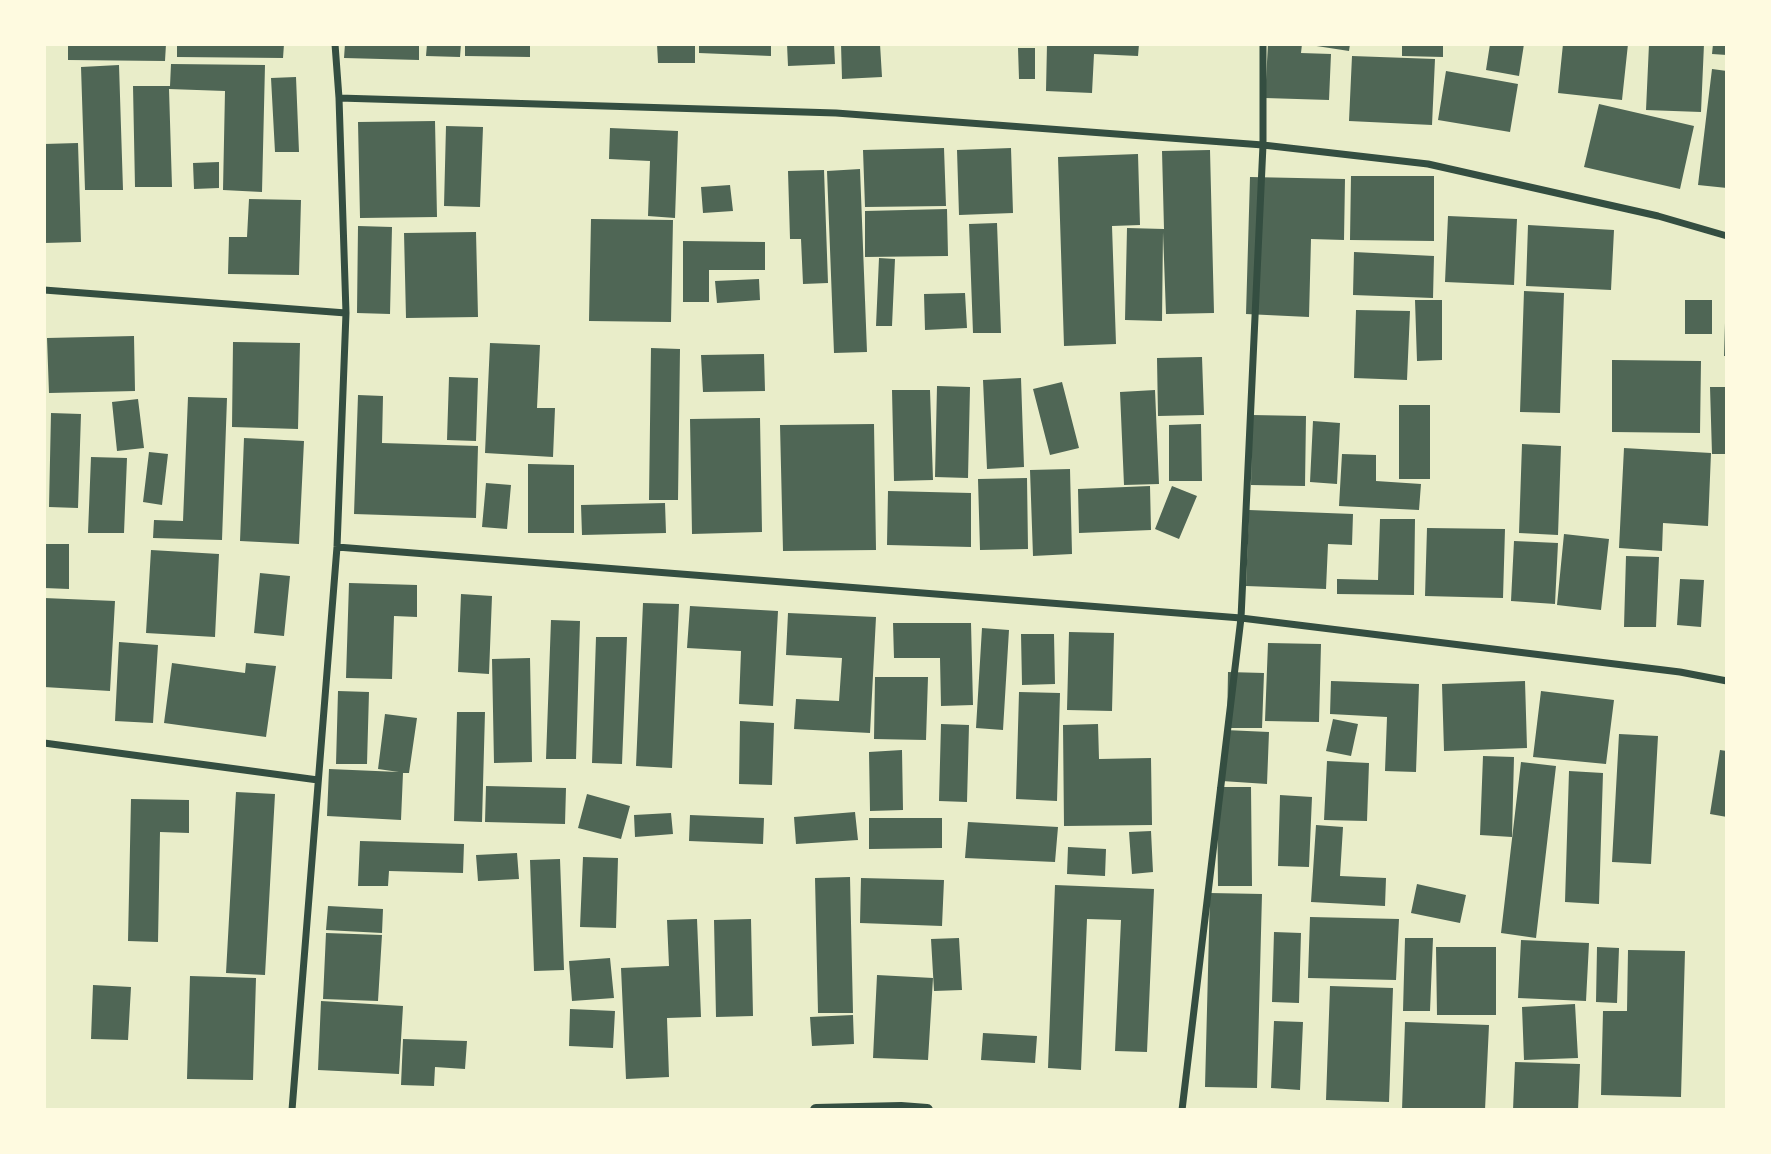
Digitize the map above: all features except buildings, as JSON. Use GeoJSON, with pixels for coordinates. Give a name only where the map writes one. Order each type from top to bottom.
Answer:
{"type":"FeatureCollection","features":[{"type":"Feature","properties":{"kind":"street"},"geometry":{"type":"LineString","coordinates":[[292,1110],[337,547],[346,313],[335,44]]}},
{"type":"Feature","properties":{"kind":"street"},"geometry":{"type":"LineString","coordinates":[[1182,1110],[1241,618],[1263,145],[1263,44]]}},
{"type":"Feature","properties":{"kind":"street"},"geometry":{"type":"LineString","coordinates":[[339,98],[836,113],[1263,145],[1428,164],[1658,215],[1727,236]]}},
{"type":"Feature","properties":{"kind":"street"},"geometry":{"type":"LineString","coordinates":[[44,290],[346,313]]}},
{"type":"Feature","properties":{"kind":"street"},"geometry":{"type":"LineString","coordinates":[[337,547],[1241,618],[1681,672],[1727,681]]}},
{"type":"Feature","properties":{"kind":"street"},"geometry":{"type":"LineString","coordinates":[[44,743],[318,780]]}},
{"type":"Feature","properties":{"kind":"street"},"geometry":{"type":"LineString","coordinates":[[816,1110],[927,1110]]}}]}
